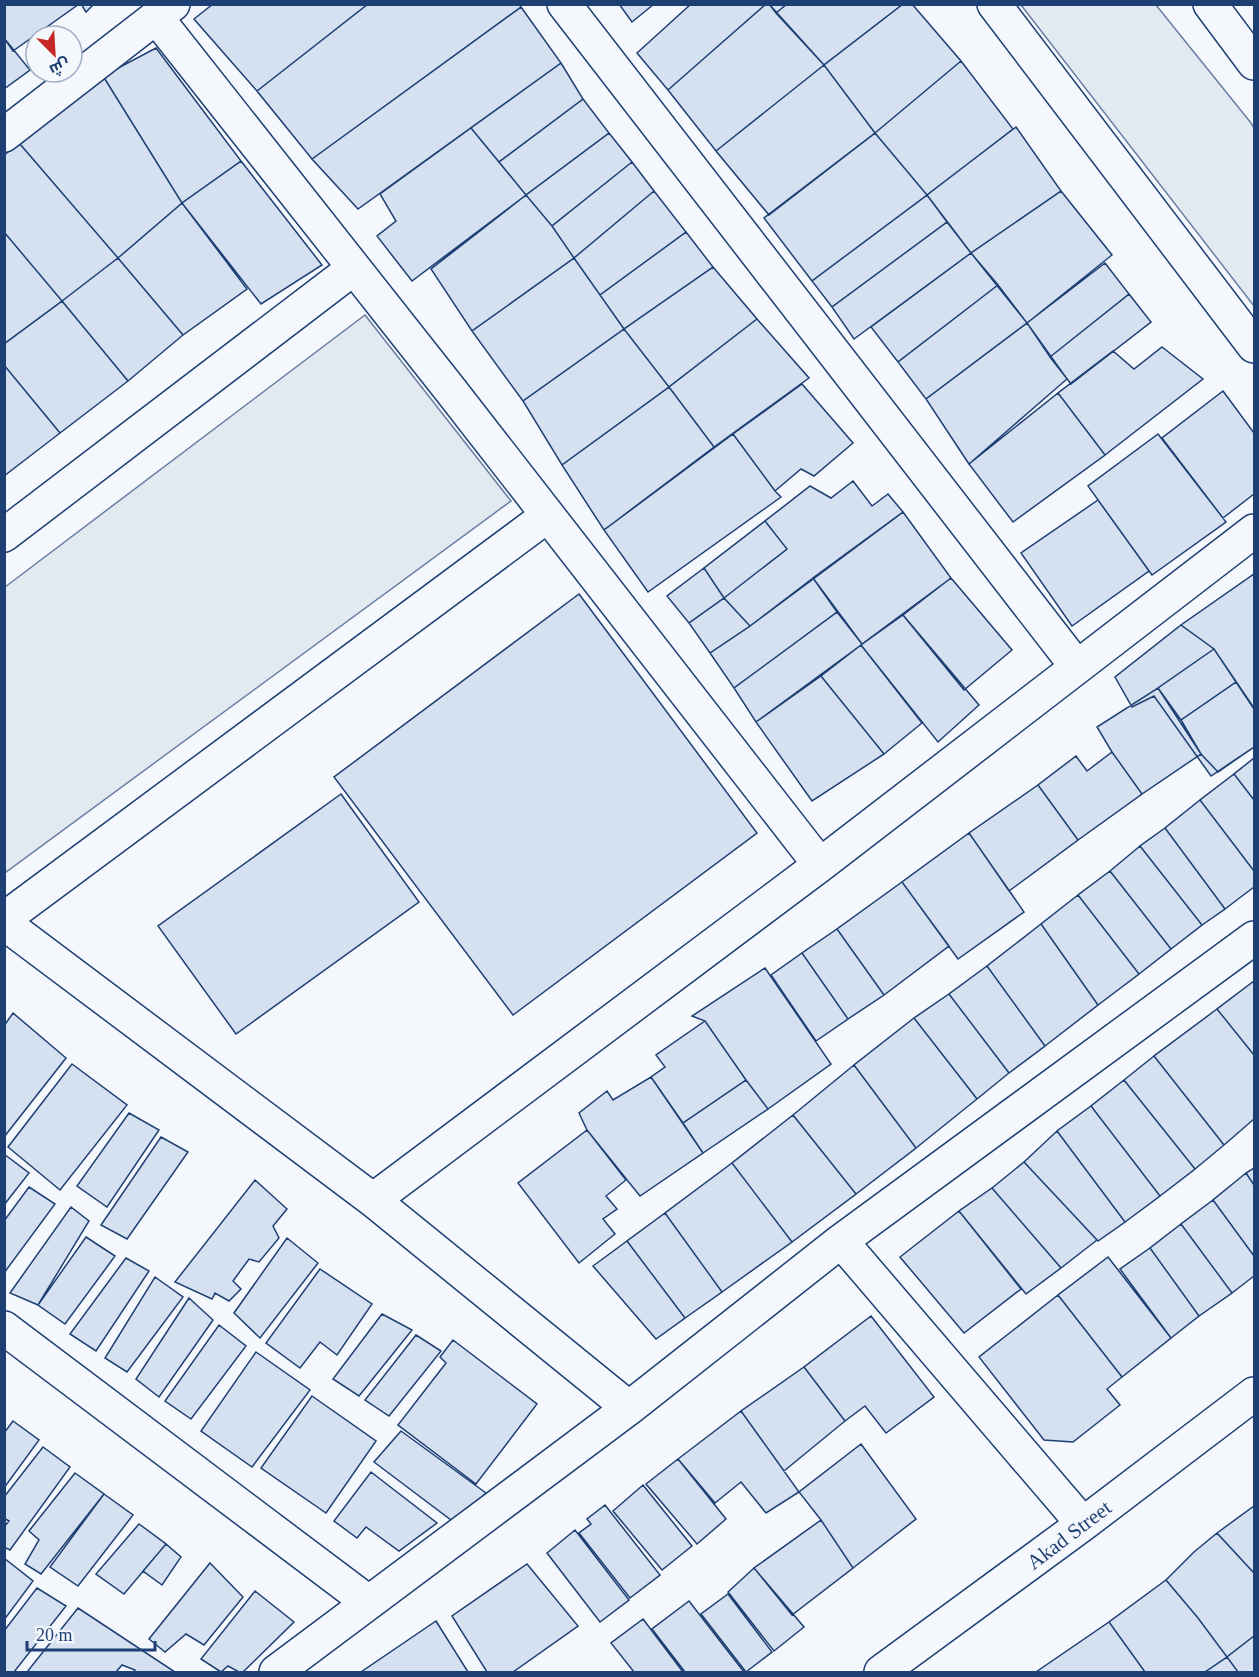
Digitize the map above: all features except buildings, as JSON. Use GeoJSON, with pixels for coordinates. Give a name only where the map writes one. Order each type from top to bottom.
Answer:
{"type":"FeatureCollection","features":[{"type":"Feature","properties":{"kind":"street"},"geometry":{"type":"LineString","coordinates":[[564,4],[1077,667]]}},
{"type":"Feature","properties":{"kind":"street"},"geometry":{"type":"LineString","coordinates":[[994,4],[1254,346]]}},
{"type":"Feature","properties":{"kind":"street"},"geometry":{"type":"LineString","coordinates":[[1210,4],[1254,63]]}},
{"type":"Feature","properties":{"kind":"street"},"geometry":{"type":"LineString","coordinates":[[4,135],[165,11],[354,268],[820,866]]}},
{"type":"Feature","properties":{"kind":"street"},"geometry":{"type":"LineString","coordinates":[[4,535],[354,268]]}},
{"type":"Feature","properties":{"kind":"street"},"geometry":{"type":"LineString","coordinates":[[547,516],[4,921],[373,1200],[629,1408]]}},
{"type":"Feature","properties":{"kind":"street"},"geometry":{"type":"LineString","coordinates":[[373,1200],[820,866],[1254,531]]}},
{"type":"Feature","properties":{"kind":"street"},"geometry":{"type":"LineString","coordinates":[[276,1672],[629,1408],[841,1242],[1254,938]]}},
{"type":"Feature","properties":{"kind":"street"},"geometry":{"type":"LineString","coordinates":[[841,1242],[1083,1524]]}},
{"type":"Feature","properties":{"kind":"street"},"geometry":{"type":"LineString","coordinates":[[4,1328],[369,1602]]}},
{"type":"Feature","properties":{"kind":"street","name":"Akad Street"},"geometry":{"type":"LineString","coordinates":[[881,1672],[1083,1524],[1254,1394]]}},
{"type":"Feature","properties":{"kind":"shaded area"},"geometry":{"type":"Polygon","coordinates":[[[1021,5],[1156,5],[1251,123],[1254,128],[1254,306],[1021,5]]]}},
{"type":"Feature","properties":{"kind":"shaded area"},"geometry":{"type":"Polygon","coordinates":[[[365,315],[511,501],[6,872],[4,871],[5,587],[365,315]]]}}]}
